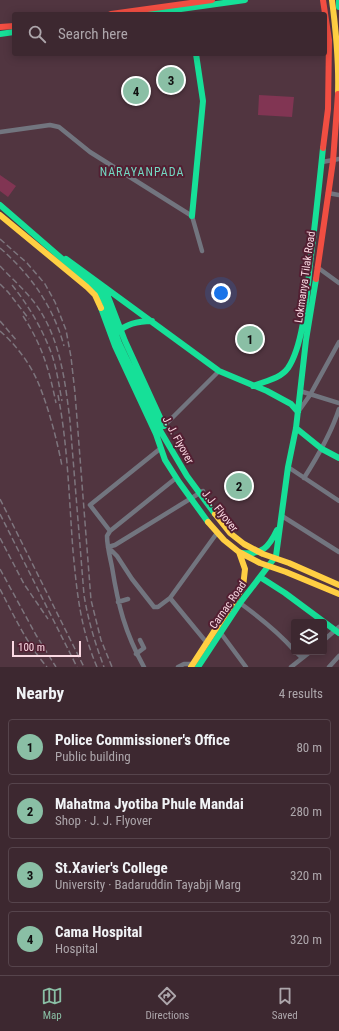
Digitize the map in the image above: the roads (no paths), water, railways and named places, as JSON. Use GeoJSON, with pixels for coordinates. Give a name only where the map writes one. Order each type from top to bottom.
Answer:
{"type":"FeatureCollection","features":[{"type":"Feature","properties":{"kind":"main road"},"geometry":{"type":"LineString","coordinates":[[137,12],[190,8],[212,0]]}},
{"type":"Feature","properties":{"kind":"main road"},"geometry":{"type":"LineString","coordinates":[[160,12],[245,0]]}},
{"type":"Feature","properties":{"kind":"main road"},"geometry":{"type":"LineString","coordinates":[[318,0],[325,7],[336,14]]}},
{"type":"Feature","properties":{"kind":"main road","name":"Lokmanya Tilak Road"},"geometry":{"type":"LineString","coordinates":[[323,0],[326,12]]}},
{"type":"Feature","properties":{"kind":"main road","name":"Lokmanya Tilak Road"},"geometry":{"type":"LineString","coordinates":[[276,556],[288,467],[296,428],[306,340],[313,302],[328,193],[336,160],[339,83],[336,14],[332,0]]}},
{"type":"Feature","properties":{"kind":"main road"},"geometry":{"type":"LineString","coordinates":[[339,1],[339,7]]}},
{"type":"Feature","properties":{"kind":"main road","name":"Lokmanya Tilak Road"},"geometry":{"type":"LineString","coordinates":[[254,386],[282,374],[288,368],[296,350],[306,299],[328,110],[329,40],[327,24]]}},
{"type":"Feature","properties":{"kind":"main road"},"geometry":{"type":"LineString","coordinates":[[0,27],[12,26]]}},
{"type":"Feature","properties":{"kind":"main road"},"geometry":{"type":"LineString","coordinates":[[0,34],[12,32]]}},
{"type":"Feature","properties":{"kind":"main road"},"geometry":{"type":"LineString","coordinates":[[192,216],[203,101],[196,56]]}},
{"type":"Feature","properties":{"kind":"main road"},"geometry":{"type":"LineString","coordinates":[[0,205],[94,295],[106,318],[115,346],[156,434],[165,460],[176,478],[217,533],[239,552],[260,563],[339,594]]}},
{"type":"Feature","properties":{"kind":"main road"},"geometry":{"type":"LineString","coordinates":[[0,215],[52,254]]}},
{"type":"Feature","properties":{"kind":"main road","name":"J. J. Flyover"},"geometry":{"type":"LineString","coordinates":[[52,254],[99,287],[120,343],[161,432],[187,476],[221,523],[230,533],[244,544],[263,554],[339,584]]}},
{"type":"Feature","properties":{"kind":"main road"},"geometry":{"type":"LineString","coordinates":[[99,287],[152,321],[220,371],[267,391],[286,401],[298,412]]}},
{"type":"Feature","properties":{"kind":"main road"},"geometry":{"type":"LineString","coordinates":[[99,287],[110,301],[120,329],[164,426]]}},
{"type":"Feature","properties":{"kind":"main road"},"geometry":{"type":"LineString","coordinates":[[115,346],[115,336],[120,329],[138,322],[152,321]]}},
{"type":"Feature","properties":{"kind":"main road"},"geometry":{"type":"LineString","coordinates":[[296,428],[322,449],[339,458]]}},
{"type":"Feature","properties":{"kind":"main road","name":"J.J. Flyover"},"geometry":{"type":"LineString","coordinates":[[161,446],[182,479],[217,526],[241,549],[261,559],[339,589]]}},
{"type":"Feature","properties":{"kind":"main road"},"geometry":{"type":"LineString","coordinates":[[239,552],[251,554],[264,550],[273,541],[282,516]]}},
{"type":"Feature","properties":{"kind":"main road"},"geometry":{"type":"LineString","coordinates":[[264,550],[339,584]]}},
{"type":"Feature","properties":{"kind":"main road","name":"Carnac Road"},"geometry":{"type":"LineString","coordinates":[[194,666],[243,587],[246,575],[245,564],[239,552]]}},
{"type":"Feature","properties":{"kind":"main road","name":"Carnac Road"},"geometry":{"type":"LineString","coordinates":[[194,666],[276,556]]}},
{"type":"Feature","properties":{"kind":"main road"},"geometry":{"type":"LineString","coordinates":[[260,577],[338,630]]}},
{"type":"Feature","properties":{"kind":"street"},"geometry":{"type":"LineString","coordinates":[[0,132],[50,125],[59,127],[90,152],[192,216],[202,251]]}},
{"type":"Feature","properties":{"kind":"street"},"geometry":{"type":"LineString","coordinates":[[322,162],[336,160]]}},
{"type":"Feature","properties":{"kind":"street"},"geometry":{"type":"LineString","coordinates":[[328,193],[339,195]]}},
{"type":"Feature","properties":{"kind":"street"},"geometry":{"type":"LineString","coordinates":[[317,267],[339,283]]}},
{"type":"Feature","properties":{"kind":"street"},"geometry":{"type":"LineString","coordinates":[[298,412],[310,395],[339,342]]}},
{"type":"Feature","properties":{"kind":"street"},"geometry":{"type":"LineString","coordinates":[[164,426],[220,371]]}},
{"type":"Feature","properties":{"kind":"street"},"geometry":{"type":"LineString","coordinates":[[300,391],[339,403]]}},
{"type":"Feature","properties":{"kind":"street"},"geometry":{"type":"LineString","coordinates":[[304,478],[322,449],[333,427],[339,409]]}},
{"type":"Feature","properties":{"kind":"street"},"geometry":{"type":"LineString","coordinates":[[110,531],[90,505],[161,446]]}},
{"type":"Feature","properties":{"kind":"street"},"geometry":{"type":"LineString","coordinates":[[288,467],[339,501]]}},
{"type":"Feature","properties":{"kind":"street"},"geometry":{"type":"LineString","coordinates":[[144,667],[136,654],[127,632],[118,602],[107,536],[110,531],[176,478]]}},
{"type":"Feature","properties":{"kind":"street"},"geometry":{"type":"LineString","coordinates":[[108,547],[115,545],[191,499],[203,490]]}},
{"type":"Feature","properties":{"kind":"street"},"geometry":{"type":"LineString","coordinates":[[282,516],[339,552]]}},
{"type":"Feature","properties":{"kind":"street"},"geometry":{"type":"LineString","coordinates":[[108,547],[117,556],[132,579],[154,607],[158,607],[170,598],[217,533]]}},
{"type":"Feature","properties":{"kind":"street"},"geometry":{"type":"LineString","coordinates":[[170,598],[207,643]]}},
{"type":"Feature","properties":{"kind":"street"},"geometry":{"type":"LineString","coordinates":[[118,602],[128,599]]}},
{"type":"Feature","properties":{"kind":"street"},"geometry":{"type":"LineString","coordinates":[[240,603],[259,617],[291,647]]}},
{"type":"Feature","properties":{"kind":"street"},"geometry":{"type":"LineString","coordinates":[[327,638],[338,630]]}},
{"type":"Feature","properties":{"kind":"street"},"geometry":{"type":"LineString","coordinates":[[220,632],[246,667]]}},
{"type":"Feature","properties":{"kind":"street"},"geometry":{"type":"LineString","coordinates":[[136,654],[144,648],[140,640]]}},
{"type":"Feature","properties":{"kind":"street"},"geometry":{"type":"LineString","coordinates":[[299,655],[302,658]]}},
{"type":"Feature","properties":{"kind":"street"},"geometry":{"type":"LineString","coordinates":[[294,666],[306,655]]}},
{"type":"Feature","properties":{"kind":"street"},"geometry":{"type":"LineString","coordinates":[[329,667],[339,656]]}},
{"type":"Feature","properties":{"kind":"street"},"geometry":{"type":"LineString","coordinates":[[178,667],[184,664],[194,666]]}},
{"type":"Feature","properties":{"kind":"railway"},"geometry":{"type":"LineString","coordinates":[[0,239],[27,263],[45,284],[55,302],[66,330],[75,393],[91,600],[101,640],[112,667]]}},
{"type":"Feature","properties":{"kind":"railway"},"geometry":{"type":"LineString","coordinates":[[0,248],[22,269],[40,292],[54,318],[64,346]]}},
{"type":"Feature","properties":{"kind":"railway"},"geometry":{"type":"LineString","coordinates":[[0,266],[30,297],[43,315],[50,329],[60,359],[70,421],[84,595],[92,631],[104,667]]}},
{"type":"Feature","properties":{"kind":"railway"},"geometry":{"type":"LineString","coordinates":[[0,284],[29,319]]}},
{"type":"Feature","properties":{"kind":"railway"},"geometry":{"type":"LineString","coordinates":[[12,285],[35,318],[44,336],[52,355],[62,401]]}},
{"type":"Feature","properties":{"kind":"railway"},"geometry":{"type":"LineString","coordinates":[[23,316],[40,347],[51,379],[56,403]]}},
{"type":"Feature","properties":{"kind":"railway"},"geometry":{"type":"LineString","coordinates":[[0,321],[17,341]]}},
{"type":"Feature","properties":{"kind":"railway"},"geometry":{"type":"LineString","coordinates":[[0,331],[21,354],[37,380],[52,423],[62,466]]}},
{"type":"Feature","properties":{"kind":"railway"},"geometry":{"type":"LineString","coordinates":[[58,395],[66,453],[73,551],[80,610],[91,652],[97,667]]}},
{"type":"Feature","properties":{"kind":"railway"},"geometry":{"type":"LineString","coordinates":[[0,499],[84,667]]}},
{"type":"Feature","properties":{"kind":"railway"},"geometry":{"type":"LineString","coordinates":[[0,514],[77,667]]}},
{"type":"Feature","properties":{"kind":"railway"},"geometry":{"type":"LineString","coordinates":[[0,538],[24,584],[48,619]]}},
{"type":"Feature","properties":{"kind":"railway"},"geometry":{"type":"LineString","coordinates":[[0,569],[36,635],[56,667]]}},
{"type":"Feature","properties":{"kind":"railway"},"geometry":{"type":"LineString","coordinates":[[0,589],[27,639],[47,667]]}},
{"type":"Feature","properties":{"kind":"place","name":"St.Xavier's College"},"geometry":{"type":"Point","coordinates":[171,80]}},
{"type":"Feature","properties":{"kind":"place","name":"Cama Hospital"},"geometry":{"type":"Point","coordinates":[136,91]}},
{"type":"Feature","properties":{"kind":"place","name":"Police Commissioner's Office"},"geometry":{"type":"Point","coordinates":[250,339]}},
{"type":"Feature","properties":{"kind":"place","name":"Mahatma Jyotiba Phule Mandai"},"geometry":{"type":"Point","coordinates":[239,486]}},
{"type":"Feature","properties":{"kind":"district","name":"NARAYANPADA"},"geometry":{"type":"Point","coordinates":[142,172]}}]}
